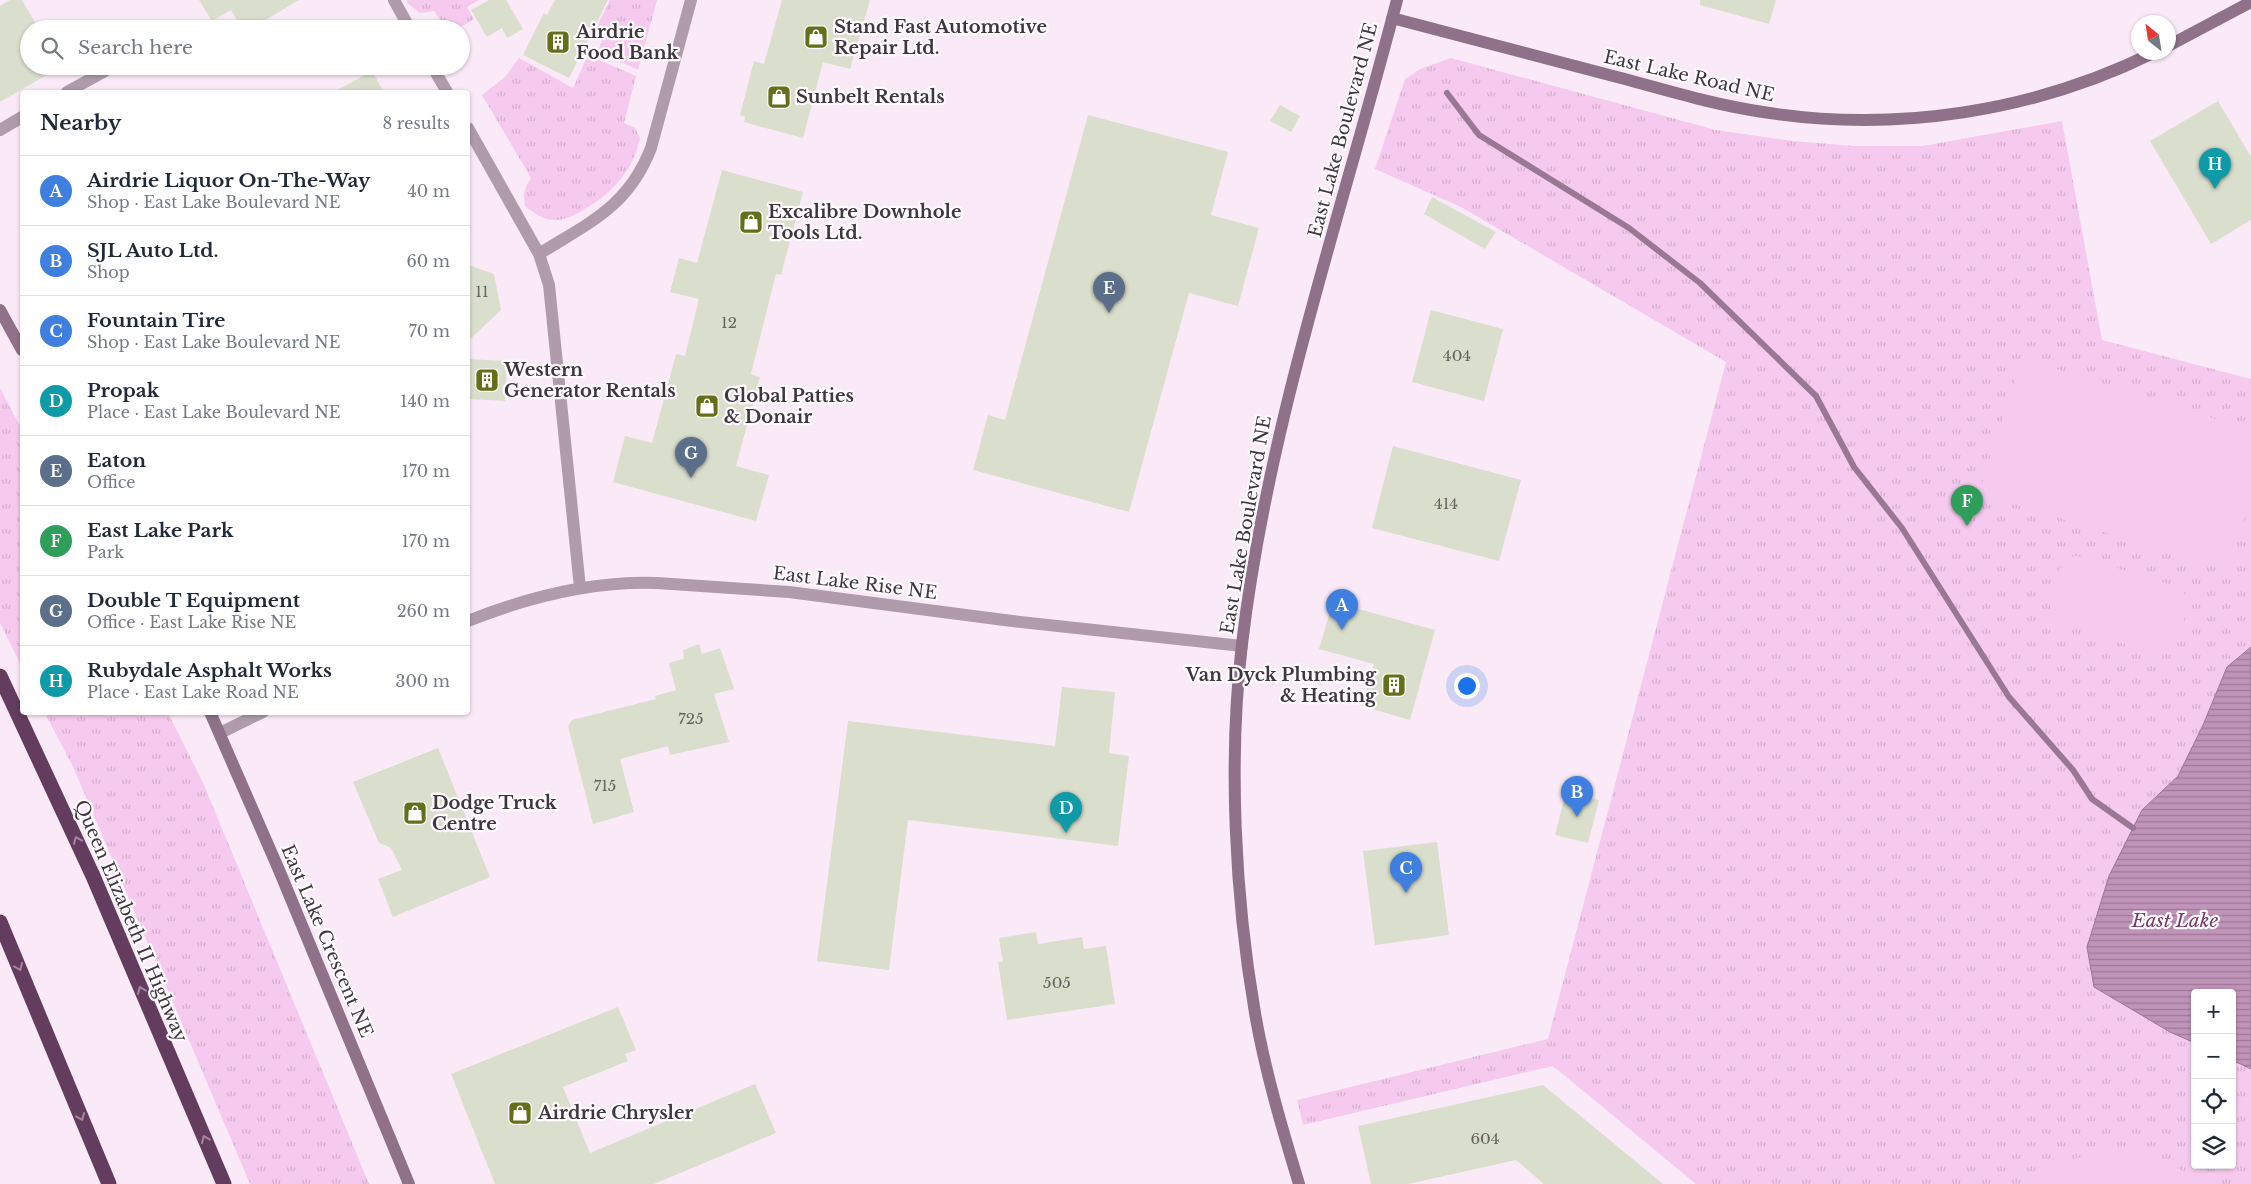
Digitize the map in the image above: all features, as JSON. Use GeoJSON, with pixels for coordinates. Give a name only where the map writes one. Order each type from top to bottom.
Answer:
{"type":"FeatureCollection","features":[{"type":"Feature","properties":{"kind":"highway","name":"Queen Elizabeth II Highway"},"geometry":{"type":"LineString","coordinates":[[0,676],[93,876],[224,1184]]}},
{"type":"Feature","properties":{"kind":"highway"},"geometry":{"type":"LineString","coordinates":[[0,922],[109,1184]]}},
{"type":"Feature","properties":{"kind":"street"},"geometry":{"type":"LineString","coordinates":[[394,0],[405,20]]}},
{"type":"Feature","properties":{"kind":"street"},"geometry":{"type":"LineString","coordinates":[[540,254],[617,203],[631,188],[643,170],[651,148],[691,0]]}},
{"type":"Feature","properties":{"kind":"street","name":"East Lake Boulevard NE"},"geometry":{"type":"LineString","coordinates":[[1299,1184],[1279,1115],[1256,1015],[1241,892],[1236,792],[1242,646],[1254,558],[1274,452],[1397,0]]}},
{"type":"Feature","properties":{"kind":"street"},"geometry":{"type":"LineString","coordinates":[[2176,42],[2251,2]]}},
{"type":"Feature","properties":{"kind":"street","name":"East Lake Road NE"},"geometry":{"type":"LineString","coordinates":[[1392,18],[1722,105],[1794,116],[1853,120],[1940,116],[2026,101],[2124,67],[2138,60]]}},
{"type":"Feature","properties":{"kind":"street"},"geometry":{"type":"LineString","coordinates":[[71,90],[98,75]]}},
{"type":"Feature","properties":{"kind":"street"},"geometry":{"type":"LineString","coordinates":[[437,75],[446,90]]}},
{"type":"Feature","properties":{"kind":"street"},"geometry":{"type":"LineString","coordinates":[[0,130],[20,118]]}},
{"type":"Feature","properties":{"kind":"street"},"geometry":{"type":"LineString","coordinates":[[470,132],[540,254],[550,285],[580,588]]}},
{"type":"Feature","properties":{"kind":"street"},"geometry":{"type":"LineString","coordinates":[[0,310],[20,346]]}},
{"type":"Feature","properties":{"kind":"street","name":"East Lake Rise NE"},"geometry":{"type":"LineString","coordinates":[[470,620],[526,601],[580,588],[638,583],[755,588],[1012,621],[1242,646]]}},
{"type":"Feature","properties":{"kind":"street","name":"East Lake Crescent NE"},"geometry":{"type":"LineString","coordinates":[[211,715],[409,1184]]}},
{"type":"Feature","properties":{"kind":"street"},"geometry":{"type":"LineString","coordinates":[[220,733],[257,715]]}},
{"type":"Feature","properties":{"kind":"green space"},"geometry":{"type":"Polygon","coordinates":[[[407,0],[479,0],[467,7],[474,19],[470,21],[440,20],[434,11],[420,13],[407,3],[407,0]]]}},
{"type":"Feature","properties":{"kind":"green space"},"geometry":{"type":"Polygon","coordinates":[[[610,0],[657,0],[638,70],[598,51],[602,40],[593,34],[610,0]]]}},
{"type":"Feature","properties":{"kind":"green space"},"geometry":{"type":"Polygon","coordinates":[[[588,55],[636,76],[624,123],[635,128],[640,138],[637,150],[620,180],[595,202],[585,209],[560,220],[543,218],[525,206],[525,191],[531,178],[482,95],[505,77],[519,58],[573,88],[588,55]]]}},
{"type":"Feature","properties":{"kind":"green space"},"geometry":{"type":"Polygon","coordinates":[[[1451,58],[1716,130],[1793,141],[1854,146],[1923,146],[2062,121],[2102,340],[2251,379],[2251,1184],[1696,1184],[1553,1066],[1303,1125],[1297,1100],[1548,1039],[1726,362],[1461,207],[1375,169],[1405,79],[1420,69],[1451,58]]]}},
{"type":"Feature","properties":{"kind":"green space"},"geometry":{"type":"Polygon","coordinates":[[[2022,358],[2251,430],[2251,499],[2228,571],[1979,493],[2022,358]]]}},
{"type":"Feature","properties":{"kind":"green space"},"geometry":{"type":"Polygon","coordinates":[[[0,388],[20,426],[20,663],[0,623],[0,388]]]}},
{"type":"Feature","properties":{"kind":"green space"},"geometry":{"type":"Polygon","coordinates":[[[2074,556],[2180,588],[2188,599],[2188,605],[2181,630],[2174,645],[2169,650],[2161,653],[2152,653],[2056,621],[2050,606],[2050,596],[2061,567],[2074,556]]]}},
{"type":"Feature","properties":{"kind":"green space"},"geometry":{"type":"Polygon","coordinates":[[[46,715],[169,715],[204,785],[369,1184],[250,1184],[74,769],[46,715]]]}},
{"type":"Feature","properties":{"kind":"green space"},"geometry":{"type":"Polygon","coordinates":[[[2124,1152],[2149,1156],[2213,1184],[2024,1184],[2047,1169],[2071,1160],[2097,1154],[2124,1152]]]}},
{"type":"Feature","properties":{"kind":"water","name":"East Lake"},"geometry":{"type":"Polygon","coordinates":[[[2251,647],[2251,1069],[2236,1062],[2236,989],[2191,989],[2191,1041],[2170,1032],[2094,987],[2087,947],[2109,876],[2142,810],[2178,776],[2203,725],[2227,667],[2251,647]]]}},
{"type":"Feature","properties":{"kind":"building"},"geometry":{"type":"Polygon","coordinates":[[[10,0],[22,0],[34,20],[20,20],[20,75],[46,75],[0,102],[0,6],[10,0]]]}},
{"type":"Feature","properties":{"kind":"building"},"geometry":{"type":"Polygon","coordinates":[[[199,0],[299,0],[265,20],[237,20],[231,10],[211,20],[199,0]]]}},
{"type":"Feature","properties":{"kind":"building"},"geometry":{"type":"Polygon","coordinates":[[[489,0],[506,0],[523,29],[507,38],[502,28],[487,37],[471,10],[489,0]]]}},
{"type":"Feature","properties":{"kind":"building","name":"Airdrie Food Bank"},"geometry":{"type":"Polygon","coordinates":[[[555,0],[608,0],[569,78],[523,55],[544,13],[547,15],[555,0]]]}},
{"type":"Feature","properties":{"kind":"building"},"geometry":{"type":"Polygon","coordinates":[[[782,0],[870,0],[850,69],[823,62],[803,138],[744,122],[745,117],[740,115],[754,61],[764,64],[782,0]]]}},
{"type":"Feature","properties":{"kind":"building"},"geometry":{"type":"Polygon","coordinates":[[[1700,0],[1776,0],[1769,24],[1700,5],[1700,0]]]}},
{"type":"Feature","properties":{"kind":"building"},"geometry":{"type":"Polygon","coordinates":[[[365,75],[374,75],[383,90],[338,90],[365,75]]]}},
{"type":"Feature","properties":{"kind":"building"},"geometry":{"type":"Polygon","coordinates":[[[2218,101],[2251,157],[2251,220],[2211,244],[2150,141],[2218,101]]]}},
{"type":"Feature","properties":{"kind":"building"},"geometry":{"type":"Polygon","coordinates":[[[1280,105],[1300,116],[1291,132],[1270,121],[1280,105]]]}},
{"type":"Feature","properties":{"kind":"building"},"geometry":{"type":"Polygon","coordinates":[[[1088,115],[1228,152],[1211,215],[1259,228],[1238,306],[1189,293],[1129,512],[973,470],[988,415],[1005,420],[1088,115]]]}},
{"type":"Feature","properties":{"kind":"building"},"geometry":{"type":"Polygon","coordinates":[[[722,170],[803,192],[781,275],[776,274],[751,374],[760,377],[736,466],[769,475],[756,521],[613,482],[625,436],[652,443],[676,354],[685,356],[699,299],[670,292],[679,258],[697,263],[722,170]]]}},
{"type":"Feature","properties":{"kind":"building"},"geometry":{"type":"Polygon","coordinates":[[[1432,197],[1496,232],[1485,249],[1424,214],[1432,197]]]}},
{"type":"Feature","properties":{"kind":"building"},"geometry":{"type":"Polygon","coordinates":[[[470,266],[494,274],[501,310],[470,339],[470,266]]]}},
{"type":"Feature","properties":{"kind":"building"},"geometry":{"type":"Polygon","coordinates":[[[1431,310],[1503,329],[1484,401],[1412,382],[1431,310]]]}},
{"type":"Feature","properties":{"kind":"building","name":"Western Generator Rentals"},"geometry":{"type":"Polygon","coordinates":[[[470,359],[507,361],[505,401],[470,399],[470,359]]]}},
{"type":"Feature","properties":{"kind":"building"},"geometry":{"type":"Polygon","coordinates":[[[1393,446],[1521,480],[1499,561],[1372,528],[1393,446]]]}},
{"type":"Feature","properties":{"kind":"building","name":"Van Dyck Plumbing & Heating"},"geometry":{"type":"Polygon","coordinates":[[[1333,602],[1435,630],[1410,720],[1362,706],[1374,664],[1319,649],[1333,602]]]}},
{"type":"Feature","properties":{"kind":"building"},"geometry":{"type":"Polygon","coordinates":[[[699,644],[702,654],[720,648],[734,689],[714,694],[729,742],[670,755],[668,746],[620,759],[634,812],[593,824],[568,726],[572,720],[656,699],[655,696],[676,690],[669,663],[684,659],[683,650],[699,644]]]}},
{"type":"Feature","properties":{"kind":"building"},"geometry":{"type":"Polygon","coordinates":[[[1062,687],[1115,692],[1109,753],[1129,756],[1118,846],[908,820],[889,970],[817,961],[848,721],[1055,746],[1062,687]]]}},
{"type":"Feature","properties":{"kind":"building","name":"Dodge Truck Centre"},"geometry":{"type":"Polygon","coordinates":[[[438,748],[490,877],[393,917],[378,879],[402,870],[391,848],[379,843],[353,782],[438,748]]]}},
{"type":"Feature","properties":{"kind":"building"},"geometry":{"type":"Polygon","coordinates":[[[1566,792],[1599,800],[1588,843],[1555,835],[1566,792]]]}},
{"type":"Feature","properties":{"kind":"building"},"geometry":{"type":"Polygon","coordinates":[[[1437,842],[1449,935],[1375,945],[1363,851],[1437,842]]]}},
{"type":"Feature","properties":{"kind":"building"},"geometry":{"type":"Polygon","coordinates":[[[1036,932],[1038,944],[1082,937],[1084,949],[1106,946],[1115,1004],[1007,1020],[998,962],[1003,962],[999,938],[1036,932]]]}},
{"type":"Feature","properties":{"kind":"building"},"geometry":{"type":"Polygon","coordinates":[[[618,1007],[636,1050],[625,1054],[628,1061],[563,1087],[590,1153],[755,1084],[776,1133],[654,1184],[495,1184],[451,1074],[618,1007]]]}},
{"type":"Feature","properties":{"kind":"building"},"geometry":{"type":"Polygon","coordinates":[[[1543,1085],[1663,1184],[1544,1184],[1516,1160],[1408,1184],[1371,1184],[1358,1126],[1543,1085]]]}},
{"type":"Feature","properties":{"kind":"waterway"},"geometry":{"type":"LineString","coordinates":[[1447,93],[1479,135],[1629,228],[1700,283],[1816,396],[1854,467],[1902,528],[2009,697],[2073,770],[2092,799],[2133,828]]}},
{"type":"Feature","properties":{"kind":"place","name":"Stand Fast Automotive Repair Ltd."},"geometry":{"type":"Point","coordinates":[816,37]}},
{"type":"Feature","properties":{"kind":"place","name":"Airdrie Food Bank"},"geometry":{"type":"Point","coordinates":[558,42]}},
{"type":"Feature","properties":{"kind":"place","name":"Sunbelt Rentals"},"geometry":{"type":"Point","coordinates":[779,97]}},
{"type":"Feature","properties":{"kind":"place","name":"Rubydale Asphalt Works"},"geometry":{"type":"Point","coordinates":[2215,189]}},
{"type":"Feature","properties":{"kind":"place","name":"Excalibre Downhole Tools Ltd."},"geometry":{"type":"Point","coordinates":[751,222]}},
{"type":"Feature","properties":{"kind":"place","name":"Eaton"},"geometry":{"type":"Point","coordinates":[1109,313]}},
{"type":"Feature","properties":{"kind":"place","name":"Western Generator Rentals"},"geometry":{"type":"Point","coordinates":[487,380]}},
{"type":"Feature","properties":{"kind":"place","name":"Global Patties & Donair"},"geometry":{"type":"Point","coordinates":[707,406]}},
{"type":"Feature","properties":{"kind":"place","name":"Double T Equipment"},"geometry":{"type":"Point","coordinates":[691,478]}},
{"type":"Feature","properties":{"kind":"place","name":"East Lake Park"},"geometry":{"type":"Point","coordinates":[1967,526]}},
{"type":"Feature","properties":{"kind":"place","name":"Airdrie Liquor On-The-Way"},"geometry":{"type":"Point","coordinates":[1342,630]}},
{"type":"Feature","properties":{"kind":"place","name":"Van Dyck Plumbing & Heating"},"geometry":{"type":"Point","coordinates":[1394,685]}},
{"type":"Feature","properties":{"kind":"place","name":"Dodge Truck Centre"},"geometry":{"type":"Point","coordinates":[415,813]}},
{"type":"Feature","properties":{"kind":"place","name":"SJL Auto Ltd."},"geometry":{"type":"Point","coordinates":[1577,817]}},
{"type":"Feature","properties":{"kind":"place","name":"Propak"},"geometry":{"type":"Point","coordinates":[1066,833]}},
{"type":"Feature","properties":{"kind":"place","name":"Fountain Tire"},"geometry":{"type":"Point","coordinates":[1406,893]}},
{"type":"Feature","properties":{"kind":"place","name":"Airdrie Chrysler"},"geometry":{"type":"Point","coordinates":[520,1113]}}]}
